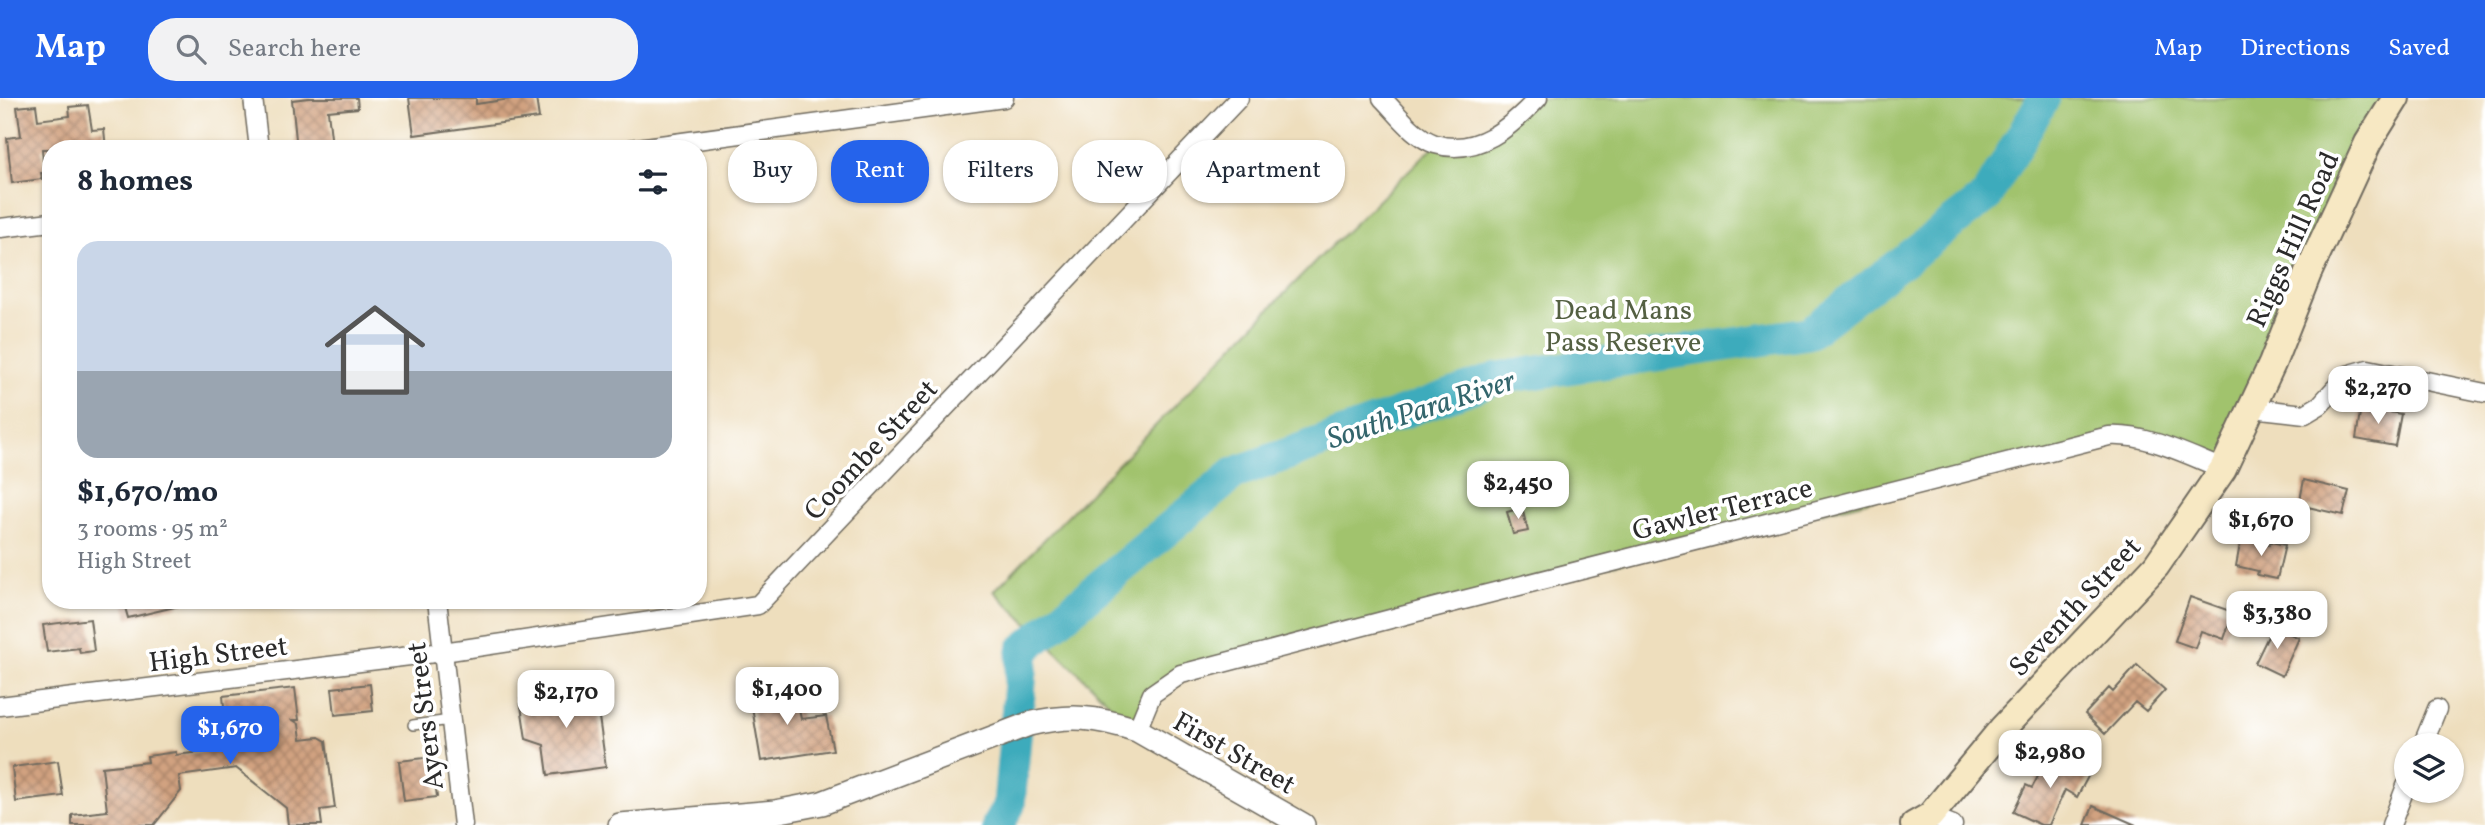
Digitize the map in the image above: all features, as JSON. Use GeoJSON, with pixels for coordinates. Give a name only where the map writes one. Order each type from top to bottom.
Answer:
{"type":"FeatureCollection","features":[{"type":"Feature","properties":{"kind":"main road","name":"Riggs Hill Road"},"geometry":{"type":"LineString","coordinates":[[2252,408],[2368,143],[2396,98]]}},
{"type":"Feature","properties":{"kind":"main road","name":"Seventh Street"},"geometry":{"type":"LineString","coordinates":[[1933,822],[2002,729],[2156,566],[2223,469],[2252,408]]}},
{"type":"Feature","properties":{"kind":"street"},"geometry":{"type":"LineString","coordinates":[[253,98],[258,140]]}},
{"type":"Feature","properties":{"kind":"street"},"geometry":{"type":"LineString","coordinates":[[692,140],[954,101],[1004,98]]}},
{"type":"Feature","properties":{"kind":"street","name":"Coombe Street"},"geometry":{"type":"LineString","coordinates":[[443,652],[758,605],[1239,98]]}},
{"type":"Feature","properties":{"kind":"street"},"geometry":{"type":"LineString","coordinates":[[1382,98],[1408,125],[1436,144],[1468,146],[1500,133],[1538,98]]}},
{"type":"Feature","properties":{"kind":"street"},"geometry":{"type":"LineString","coordinates":[[0,228],[42,223]]}},
{"type":"Feature","properties":{"kind":"street"},"geometry":{"type":"LineString","coordinates":[[2252,408],[2305,414],[2320,405],[2347,375],[2368,369],[2485,393]]}},
{"type":"Feature","properties":{"kind":"street","name":"Gawler Terrace"},"geometry":{"type":"LineString","coordinates":[[1137,730],[1152,694],[1181,674],[1425,609],[2109,436],[2128,435],[2223,469]]}},
{"type":"Feature","properties":{"kind":"street","name":"Ayers Street"},"geometry":{"type":"LineString","coordinates":[[438,609],[463,825]]}},
{"type":"Feature","properties":{"kind":"street","name":"High Street"},"geometry":{"type":"LineString","coordinates":[[0,706],[443,652]]}},
{"type":"Feature","properties":{"kind":"street"},"geometry":{"type":"LineString","coordinates":[[2427,733],[2437,709]]}},
{"type":"Feature","properties":{"kind":"street","name":"First Street"},"geometry":{"type":"LineString","coordinates":[[620,825],[775,812],[822,803],[1028,724],[1056,718],[1085,717],[1110,721],[1137,730],[1303,825]]}},
{"type":"Feature","properties":{"kind":"street"},"geometry":{"type":"LineString","coordinates":[[2391,825],[2399,803]]}},
{"type":"Feature","properties":{"kind":"lane"},"geometry":{"type":"LineString","coordinates":[[413,725],[451,720]]}},
{"type":"Feature","properties":{"kind":"green space","name":"Dead Mans Pass Reserve"},"geometry":{"type":"Polygon","coordinates":[[[1538,98],[2396,98],[2223,469],[2128,435],[1181,674],[1152,694],[1137,730],[994,591],[1329,248],[1436,144],[1468,147],[1538,98]]]}},
{"type":"Feature","properties":{"kind":"building"},"geometry":{"type":"Polygon","coordinates":[[[357,98],[358,108],[328,111],[331,140],[296,140],[292,100],[357,98]]]}},
{"type":"Feature","properties":{"kind":"building"},"geometry":{"type":"Polygon","coordinates":[[[409,98],[476,98],[476,104],[536,98],[539,118],[414,135],[409,98]]]}},
{"type":"Feature","properties":{"kind":"building"},"geometry":{"type":"Polygon","coordinates":[[[36,105],[38,120],[70,116],[69,107],[88,105],[92,130],[104,129],[105,140],[42,140],[42,179],[12,183],[7,138],[21,136],[17,107],[36,105]]]}},
{"type":"Feature","properties":{"kind":"building"},"geometry":{"type":"Polygon","coordinates":[[[2361,407],[2401,414],[2395,446],[2356,439],[2361,407]]]}},
{"type":"Feature","properties":{"kind":"building"},"geometry":{"type":"Polygon","coordinates":[[[2304,480],[2349,491],[2343,515],[2299,505],[2304,480]]]}},
{"type":"Feature","properties":{"kind":"building"},"geometry":{"type":"Polygon","coordinates":[[[1522,508],[1528,531],[1513,534],[1507,512],[1522,508]]]}},
{"type":"Feature","properties":{"kind":"building"},"geometry":{"type":"Polygon","coordinates":[[[2241,539],[2269,545],[2271,542],[2285,545],[2277,579],[2257,575],[2258,571],[2236,566],[2241,539]]]}},
{"type":"Feature","properties":{"kind":"building"},"geometry":{"type":"Polygon","coordinates":[[[2190,597],[2233,612],[2224,639],[2201,631],[2195,648],[2175,641],[2190,597]]]}},
{"type":"Feature","properties":{"kind":"building"},"geometry":{"type":"Polygon","coordinates":[[[126,609],[166,609],[128,618],[126,609]]]}},
{"type":"Feature","properties":{"kind":"building"},"geometry":{"type":"Polygon","coordinates":[[[90,619],[94,651],[80,653],[79,648],[47,652],[43,625],[90,619]]]}},
{"type":"Feature","properties":{"kind":"building"},"geometry":{"type":"Polygon","coordinates":[[[2273,626],[2299,638],[2282,676],[2255,663],[2273,626]]]}},
{"type":"Feature","properties":{"kind":"building"},"geometry":{"type":"Polygon","coordinates":[[[2137,665],[2165,690],[2146,711],[2135,702],[2105,734],[2085,714],[2109,688],[2113,692],[2137,665]]]}},
{"type":"Feature","properties":{"kind":"building"},"geometry":{"type":"Polygon","coordinates":[[[370,684],[373,711],[335,715],[332,688],[370,684]]]}},
{"type":"Feature","properties":{"kind":"building"},"geometry":{"type":"Polygon","coordinates":[[[794,687],[801,719],[826,716],[833,750],[761,761],[750,695],[794,687]]]}},
{"type":"Feature","properties":{"kind":"building"},"geometry":{"type":"Polygon","coordinates":[[[295,688],[299,720],[293,720],[299,724],[301,739],[319,737],[326,741],[335,808],[320,810],[322,825],[288,825],[286,808],[236,768],[179,776],[181,791],[154,825],[72,825],[72,815],[107,811],[102,767],[148,762],[147,756],[228,749],[223,696],[295,688]]]}},
{"type":"Feature","properties":{"kind":"building"},"geometry":{"type":"Polygon","coordinates":[[[595,689],[606,767],[548,775],[544,745],[526,739],[520,699],[595,689]]]}},
{"type":"Feature","properties":{"kind":"building"},"geometry":{"type":"Polygon","coordinates":[[[2050,753],[2090,773],[2077,797],[2065,790],[2049,825],[2041,825],[2013,812],[2026,785],[2032,788],[2050,753]]]}},
{"type":"Feature","properties":{"kind":"building"},"geometry":{"type":"Polygon","coordinates":[[[432,757],[437,797],[404,801],[399,761],[432,757]]]}},
{"type":"Feature","properties":{"kind":"building"},"geometry":{"type":"Polygon","coordinates":[[[58,761],[63,796],[16,802],[12,767],[58,761]]]}},
{"type":"Feature","properties":{"kind":"building"},"geometry":{"type":"Polygon","coordinates":[[[2093,806],[2136,825],[2085,825],[2093,806]]]}},
{"type":"Feature","properties":{"kind":"waterway","name":"South Para River"},"geometry":{"type":"LineString","coordinates":[[998,825],[1009,805],[1023,650],[1235,473],[1498,378],[1809,333],[1986,197],[2044,98]]}}]}
